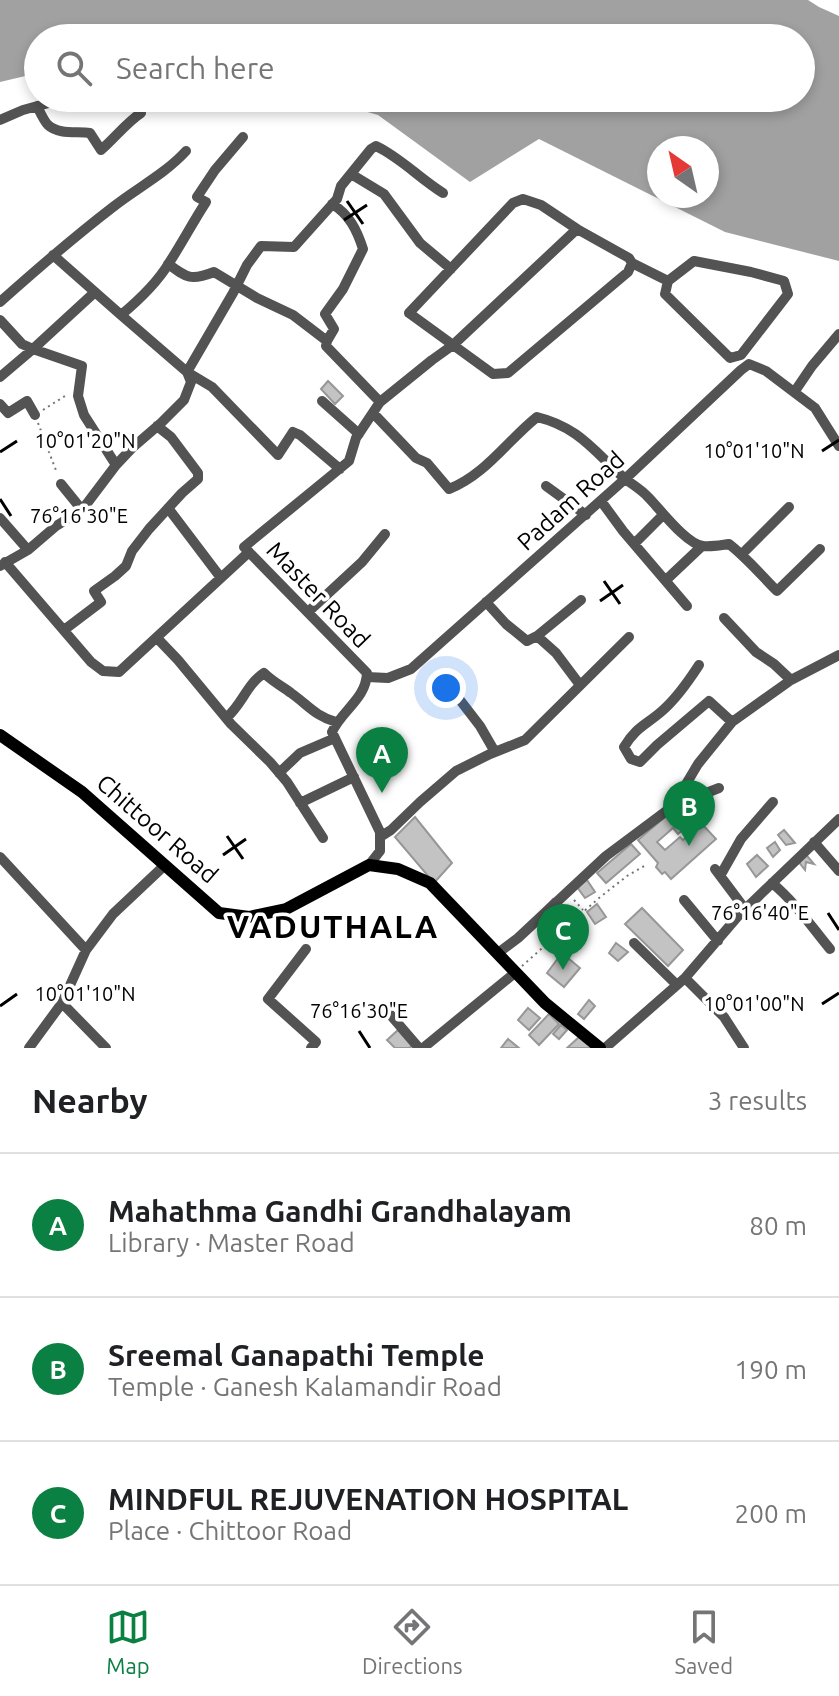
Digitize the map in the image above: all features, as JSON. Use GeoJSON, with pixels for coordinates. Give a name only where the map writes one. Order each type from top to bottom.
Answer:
{"type":"FeatureCollection","features":[{"type":"Feature","properties":{"kind":"main road","name":"Chittoor Road"},"geometry":{"type":"LineString","coordinates":[[0,735],[82,792],[219,913],[249,917],[286,909],[369,865]]}},
{"type":"Feature","properties":{"kind":"main road"},"geometry":{"type":"LineString","coordinates":[[369,865],[398,869],[430,883],[545,1003],[602,1048]]}},
{"type":"Feature","properties":{"kind":"street"},"geometry":{"type":"LineString","coordinates":[[0,120],[24,110]]}},
{"type":"Feature","properties":{"kind":"street"},"geometry":{"type":"LineString","coordinates":[[41,112],[49,125],[69,133],[90,133],[101,150],[141,113]]}},
{"type":"Feature","properties":{"kind":"street"},"geometry":{"type":"LineString","coordinates":[[121,315],[141,297],[168,264],[206,202],[197,197],[243,137]]}},
{"type":"Feature","properties":{"kind":"street"},"geometry":{"type":"LineString","coordinates":[[187,372],[247,265],[261,246],[294,247],[337,199],[341,186],[371,149],[376,146],[392,153],[443,193]]}},
{"type":"Feature","properties":{"kind":"street"},"geometry":{"type":"LineString","coordinates":[[0,302],[53,255],[173,165],[186,151]]}},
{"type":"Feature","properties":{"kind":"street"},"geometry":{"type":"LineString","coordinates":[[351,174],[384,194],[420,243],[451,269]]}},
{"type":"Feature","properties":{"kind":"street"},"geometry":{"type":"LineString","coordinates":[[632,263],[628,272],[508,373],[493,374],[409,313],[513,203],[523,199],[541,205],[629,258],[632,263],[668,281]]}},
{"type":"Feature","properties":{"kind":"street"},"geometry":{"type":"LineString","coordinates":[[332,204],[358,231],[363,249],[343,289],[325,314],[334,329],[326,346],[380,402]]}},
{"type":"Feature","properties":{"kind":"street","name":"Master Road"},"geometry":{"type":"LineString","coordinates":[[336,722],[366,685],[367,673],[244,547],[349,461],[359,434],[380,402],[453,345],[577,229]]}},
{"type":"Feature","properties":{"kind":"street"},"geometry":{"type":"LineString","coordinates":[[53,255],[187,372],[212,387],[278,455],[293,432],[340,469]]}},
{"type":"Feature","properties":{"kind":"street"},"geometry":{"type":"LineString","coordinates":[[694,261],[784,281],[788,294],[741,355],[730,358],[665,294],[668,281],[694,261]]}},
{"type":"Feature","properties":{"kind":"street"},"geometry":{"type":"LineString","coordinates":[[168,264],[187,277],[199,278],[214,272],[236,287],[293,315],[327,341]]}},
{"type":"Feature","properties":{"kind":"street"},"geometry":{"type":"LineString","coordinates":[[0,377],[95,292]]}},
{"type":"Feature","properties":{"kind":"street"},"geometry":{"type":"LineString","coordinates":[[0,320],[22,344],[82,366],[78,396],[84,415],[116,465]]}},
{"type":"Feature","properties":{"kind":"street"},"geometry":{"type":"LineString","coordinates":[[795,391],[839,334]]}},
{"type":"Feature","properties":{"kind":"street","name":"Padam Road"},"geometry":{"type":"LineString","coordinates":[[367,677],[388,678],[411,669],[586,515],[749,364],[766,371],[815,408],[839,446]]}},
{"type":"Feature","properties":{"kind":"street"},"geometry":{"type":"LineString","coordinates":[[187,372],[191,382],[184,400],[116,465],[82,510],[56,526],[28,550],[2,564],[91,662],[103,671],[119,672],[249,552]]}},
{"type":"Feature","properties":{"kind":"street"},"geometry":{"type":"LineString","coordinates":[[0,404],[8,413],[27,401],[35,415]]}},
{"type":"Feature","properties":{"kind":"street"},"geometry":{"type":"LineString","coordinates":[[322,401],[359,434]]}},
{"type":"Feature","properties":{"kind":"street"},"geometry":{"type":"LineString","coordinates":[[373,413],[416,458],[427,463],[449,489],[464,483],[488,465],[537,417],[558,422],[589,444],[625,479],[646,494],[670,523],[702,546]]}},
{"type":"Feature","properties":{"kind":"street"},"geometry":{"type":"LineString","coordinates":[[64,630],[101,602],[94,591],[126,566],[132,551],[168,508],[198,479],[198,473],[171,437],[157,426]]}},
{"type":"Feature","properties":{"kind":"street"},"geometry":{"type":"LineString","coordinates":[[61,484],[82,510]]}},
{"type":"Feature","properties":{"kind":"street"},"geometry":{"type":"LineString","coordinates":[[546,486],[586,515]]}},
{"type":"Feature","properties":{"kind":"street"},"geometry":{"type":"LineString","coordinates":[[601,501],[687,606]]}},
{"type":"Feature","properties":{"kind":"street"},"geometry":{"type":"LineString","coordinates":[[742,554],[789,507]]}},
{"type":"Feature","properties":{"kind":"street"},"geometry":{"type":"LineString","coordinates":[[168,508],[221,578]]}},
{"type":"Feature","properties":{"kind":"street"},"geometry":{"type":"LineString","coordinates":[[634,544],[663,515]]}},
{"type":"Feature","properties":{"kind":"street"},"geometry":{"type":"LineString","coordinates":[[0,518],[28,550]]}},
{"type":"Feature","properties":{"kind":"street"},"geometry":{"type":"LineString","coordinates":[[308,612],[362,562],[385,534]]}},
{"type":"Feature","properties":{"kind":"street"},"geometry":{"type":"LineString","coordinates":[[666,580],[702,546],[729,544],[777,591],[820,549]]}},
{"type":"Feature","properties":{"kind":"street"},"geometry":{"type":"LineString","coordinates":[[486,602],[527,641],[581,600]]}},
{"type":"Feature","properties":{"kind":"street"},"geometry":{"type":"LineString","coordinates":[[724,618],[756,652],[791,680]]}},
{"type":"Feature","properties":{"kind":"street"},"geometry":{"type":"LineString","coordinates":[[537,636],[556,653],[580,685]]}},
{"type":"Feature","properties":{"kind":"street"},"geometry":{"type":"LineString","coordinates":[[380,837],[456,771],[525,740],[629,637]]}},
{"type":"Feature","properties":{"kind":"street"},"geometry":{"type":"LineString","coordinates":[[157,638],[226,718],[279,773],[323,838]]}},
{"type":"Feature","properties":{"kind":"street"},"geometry":{"type":"LineString","coordinates":[[673,806],[698,764],[732,722],[791,680],[839,655]]}},
{"type":"Feature","properties":{"kind":"street"},"geometry":{"type":"LineString","coordinates":[[699,665],[682,691],[633,732],[624,747],[631,759],[640,762],[709,701],[732,722]]}},
{"type":"Feature","properties":{"kind":"street"},"geometry":{"type":"LineString","coordinates":[[226,718],[236,710],[256,679],[264,673],[309,709],[324,719],[336,722],[332,732],[380,832],[380,851],[369,865]]}},
{"type":"Feature","properties":{"kind":"street"},"geometry":{"type":"LineString","coordinates":[[453,691],[495,752]]}},
{"type":"Feature","properties":{"kind":"street"},"geometry":{"type":"LineString","coordinates":[[279,773],[300,753],[335,738]]}},
{"type":"Feature","properties":{"kind":"street"},"geometry":{"type":"LineString","coordinates":[[300,803],[354,777]]}},
{"type":"Feature","properties":{"kind":"street"},"geometry":{"type":"LineString","coordinates":[[498,953],[606,856],[673,806],[719,788]]}},
{"type":"Feature","properties":{"kind":"street"},"geometry":{"type":"LineString","coordinates":[[745,909],[718,872],[773,802]]}},
{"type":"Feature","properties":{"kind":"street"},"geometry":{"type":"LineString","coordinates":[[602,1048],[681,981],[745,909],[839,819]]}},
{"type":"Feature","properties":{"kind":"street"},"geometry":{"type":"LineString","coordinates":[[814,842],[839,871]]}},
{"type":"Feature","properties":{"kind":"street"},"geometry":{"type":"LineString","coordinates":[[0,857],[86,950]]}},
{"type":"Feature","properties":{"kind":"street"},"geometry":{"type":"LineString","coordinates":[[29,1048],[62,1003],[86,950],[113,914],[165,865]]}},
{"type":"Feature","properties":{"kind":"street"},"geometry":{"type":"LineString","coordinates":[[772,883],[791,898],[830,949]]}},
{"type":"Feature","properties":{"kind":"street"},"geometry":{"type":"LineString","coordinates":[[684,900],[718,941]]}},
{"type":"Feature","properties":{"kind":"street"},"geometry":{"type":"LineString","coordinates":[[634,943],[724,1017],[744,1048]]}},
{"type":"Feature","properties":{"kind":"street"},"geometry":{"type":"LineString","coordinates":[[306,949],[268,999],[316,1042],[311,1048]]}},
{"type":"Feature","properties":{"kind":"street"},"geometry":{"type":"LineString","coordinates":[[388,1012],[421,1048],[516,972]]}},
{"type":"Feature","properties":{"kind":"street"},"geometry":{"type":"LineString","coordinates":[[62,1003],[106,1048]]}},
{"type":"Feature","properties":{"kind":"path"},"geometry":{"type":"LineString","coordinates":[[61,484],[35,415],[79,387]]}},
{"type":"Feature","properties":{"kind":"path"},"geometry":{"type":"LineString","coordinates":[[516,972],[584,911],[627,876],[646,865]]}},
{"type":"Feature","properties":{"kind":"path"},"geometry":{"type":"LineString","coordinates":[[567,893],[584,911]]}},
{"type":"Feature","properties":{"kind":"shaded area"},"geometry":{"type":"Polygon","coordinates":[[[0,0],[808,0],[839,16],[839,261],[725,232],[677,208],[719,208],[719,136],[647,136],[647,193],[539,139],[470,182],[378,115],[367,112],[815,112],[815,24],[24,24],[24,76],[0,82],[0,0]]]}},
{"type":"Feature","properties":{"kind":"building"},"geometry":{"type":"Polygon","coordinates":[[[328,381],[343,396],[335,404],[321,389],[328,381]]]}},
{"type":"Feature","properties":{"kind":"building"},"geometry":{"type":"Polygon","coordinates":[[[678,806],[692,822],[678,834],[673,828],[657,842],[665,850],[680,837],[683,840],[701,823],[716,839],[671,879],[656,867],[658,863],[638,840],[678,806]]]}},
{"type":"Feature","properties":{"kind":"building"},"geometry":{"type":"Polygon","coordinates":[[[415,817],[452,863],[434,883],[395,837],[415,817]]]}},
{"type":"Feature","properties":{"kind":"building"},"geometry":{"type":"Polygon","coordinates":[[[784,830],[795,843],[786,845],[778,835],[784,830]]]}},
{"type":"Feature","properties":{"kind":"building"},"geometry":{"type":"Polygon","coordinates":[[[775,842],[780,850],[773,857],[767,848],[775,842]]]}},
{"type":"Feature","properties":{"kind":"building"},"geometry":{"type":"Polygon","coordinates":[[[631,844],[640,854],[606,883],[597,873],[631,844]]]}},
{"type":"Feature","properties":{"kind":"building"},"geometry":{"type":"Polygon","coordinates":[[[802,850],[814,864],[806,862],[805,870],[795,857],[802,850]]]}},
{"type":"Feature","properties":{"kind":"building"},"geometry":{"type":"Polygon","coordinates":[[[757,855],[768,866],[756,877],[747,864],[757,855]]]}},
{"type":"Feature","properties":{"kind":"building"},"geometry":{"type":"Polygon","coordinates":[[[587,880],[595,892],[585,898],[577,887],[587,880]]]}},
{"type":"Feature","properties":{"kind":"building"},"geometry":{"type":"Polygon","coordinates":[[[553,899],[565,915],[564,921],[555,929],[538,915],[553,899]]]}},
{"type":"Feature","properties":{"kind":"building"},"geometry":{"type":"Polygon","coordinates":[[[597,904],[606,917],[595,924],[587,912],[597,904]]]}},
{"type":"Feature","properties":{"kind":"building"},"geometry":{"type":"Polygon","coordinates":[[[642,908],[683,950],[668,966],[625,924],[642,908]]]}},
{"type":"Feature","properties":{"kind":"building"},"geometry":{"type":"Polygon","coordinates":[[[616,943],[628,952],[618,961],[609,953],[616,943]]]}},
{"type":"Feature","properties":{"kind":"building"},"geometry":{"type":"Polygon","coordinates":[[[562,953],[580,968],[564,987],[547,973],[562,953]]]}},
{"type":"Feature","properties":{"kind":"building"},"geometry":{"type":"Polygon","coordinates":[[[589,1000],[595,1006],[584,1019],[578,1014],[589,1000]]]}},
{"type":"Feature","properties":{"kind":"building"},"geometry":{"type":"Polygon","coordinates":[[[528,1008],[540,1018],[529,1030],[518,1020],[528,1008]]]}},
{"type":"Feature","properties":{"kind":"building"},"geometry":{"type":"Polygon","coordinates":[[[549,1014],[559,1024],[539,1045],[529,1035],[549,1014]]]}},
{"type":"Feature","properties":{"kind":"building"},"geometry":{"type":"Polygon","coordinates":[[[561,1025],[567,1030],[559,1039],[553,1034],[561,1025]]]}},
{"type":"Feature","properties":{"kind":"building"},"geometry":{"type":"Polygon","coordinates":[[[398,1030],[412,1046],[395,1048],[387,1040],[398,1030]]]}},
{"type":"Feature","properties":{"kind":"building"},"geometry":{"type":"Polygon","coordinates":[[[579,1037],[593,1048],[567,1048],[579,1037]]]}},
{"type":"Feature","properties":{"kind":"building"},"geometry":{"type":"Polygon","coordinates":[[[508,1039],[519,1048],[501,1048],[508,1039]]]}},
{"type":"Feature","properties":{"kind":"place","name":"Mahathma Gandhi Grandhalayam"},"geometry":{"type":"Point","coordinates":[382,793]}},
{"type":"Feature","properties":{"kind":"place","name":"Sreemal Ganapathi Temple"},"geometry":{"type":"Point","coordinates":[689,846]}},
{"type":"Feature","properties":{"kind":"place","name":"MINDFUL REJUVENATION HOSPITAL"},"geometry":{"type":"Point","coordinates":[563,970]}},
{"type":"Feature","properties":{"kind":"district","name":"VADUTHALA"},"geometry":{"type":"Point","coordinates":[333,927]}}]}
